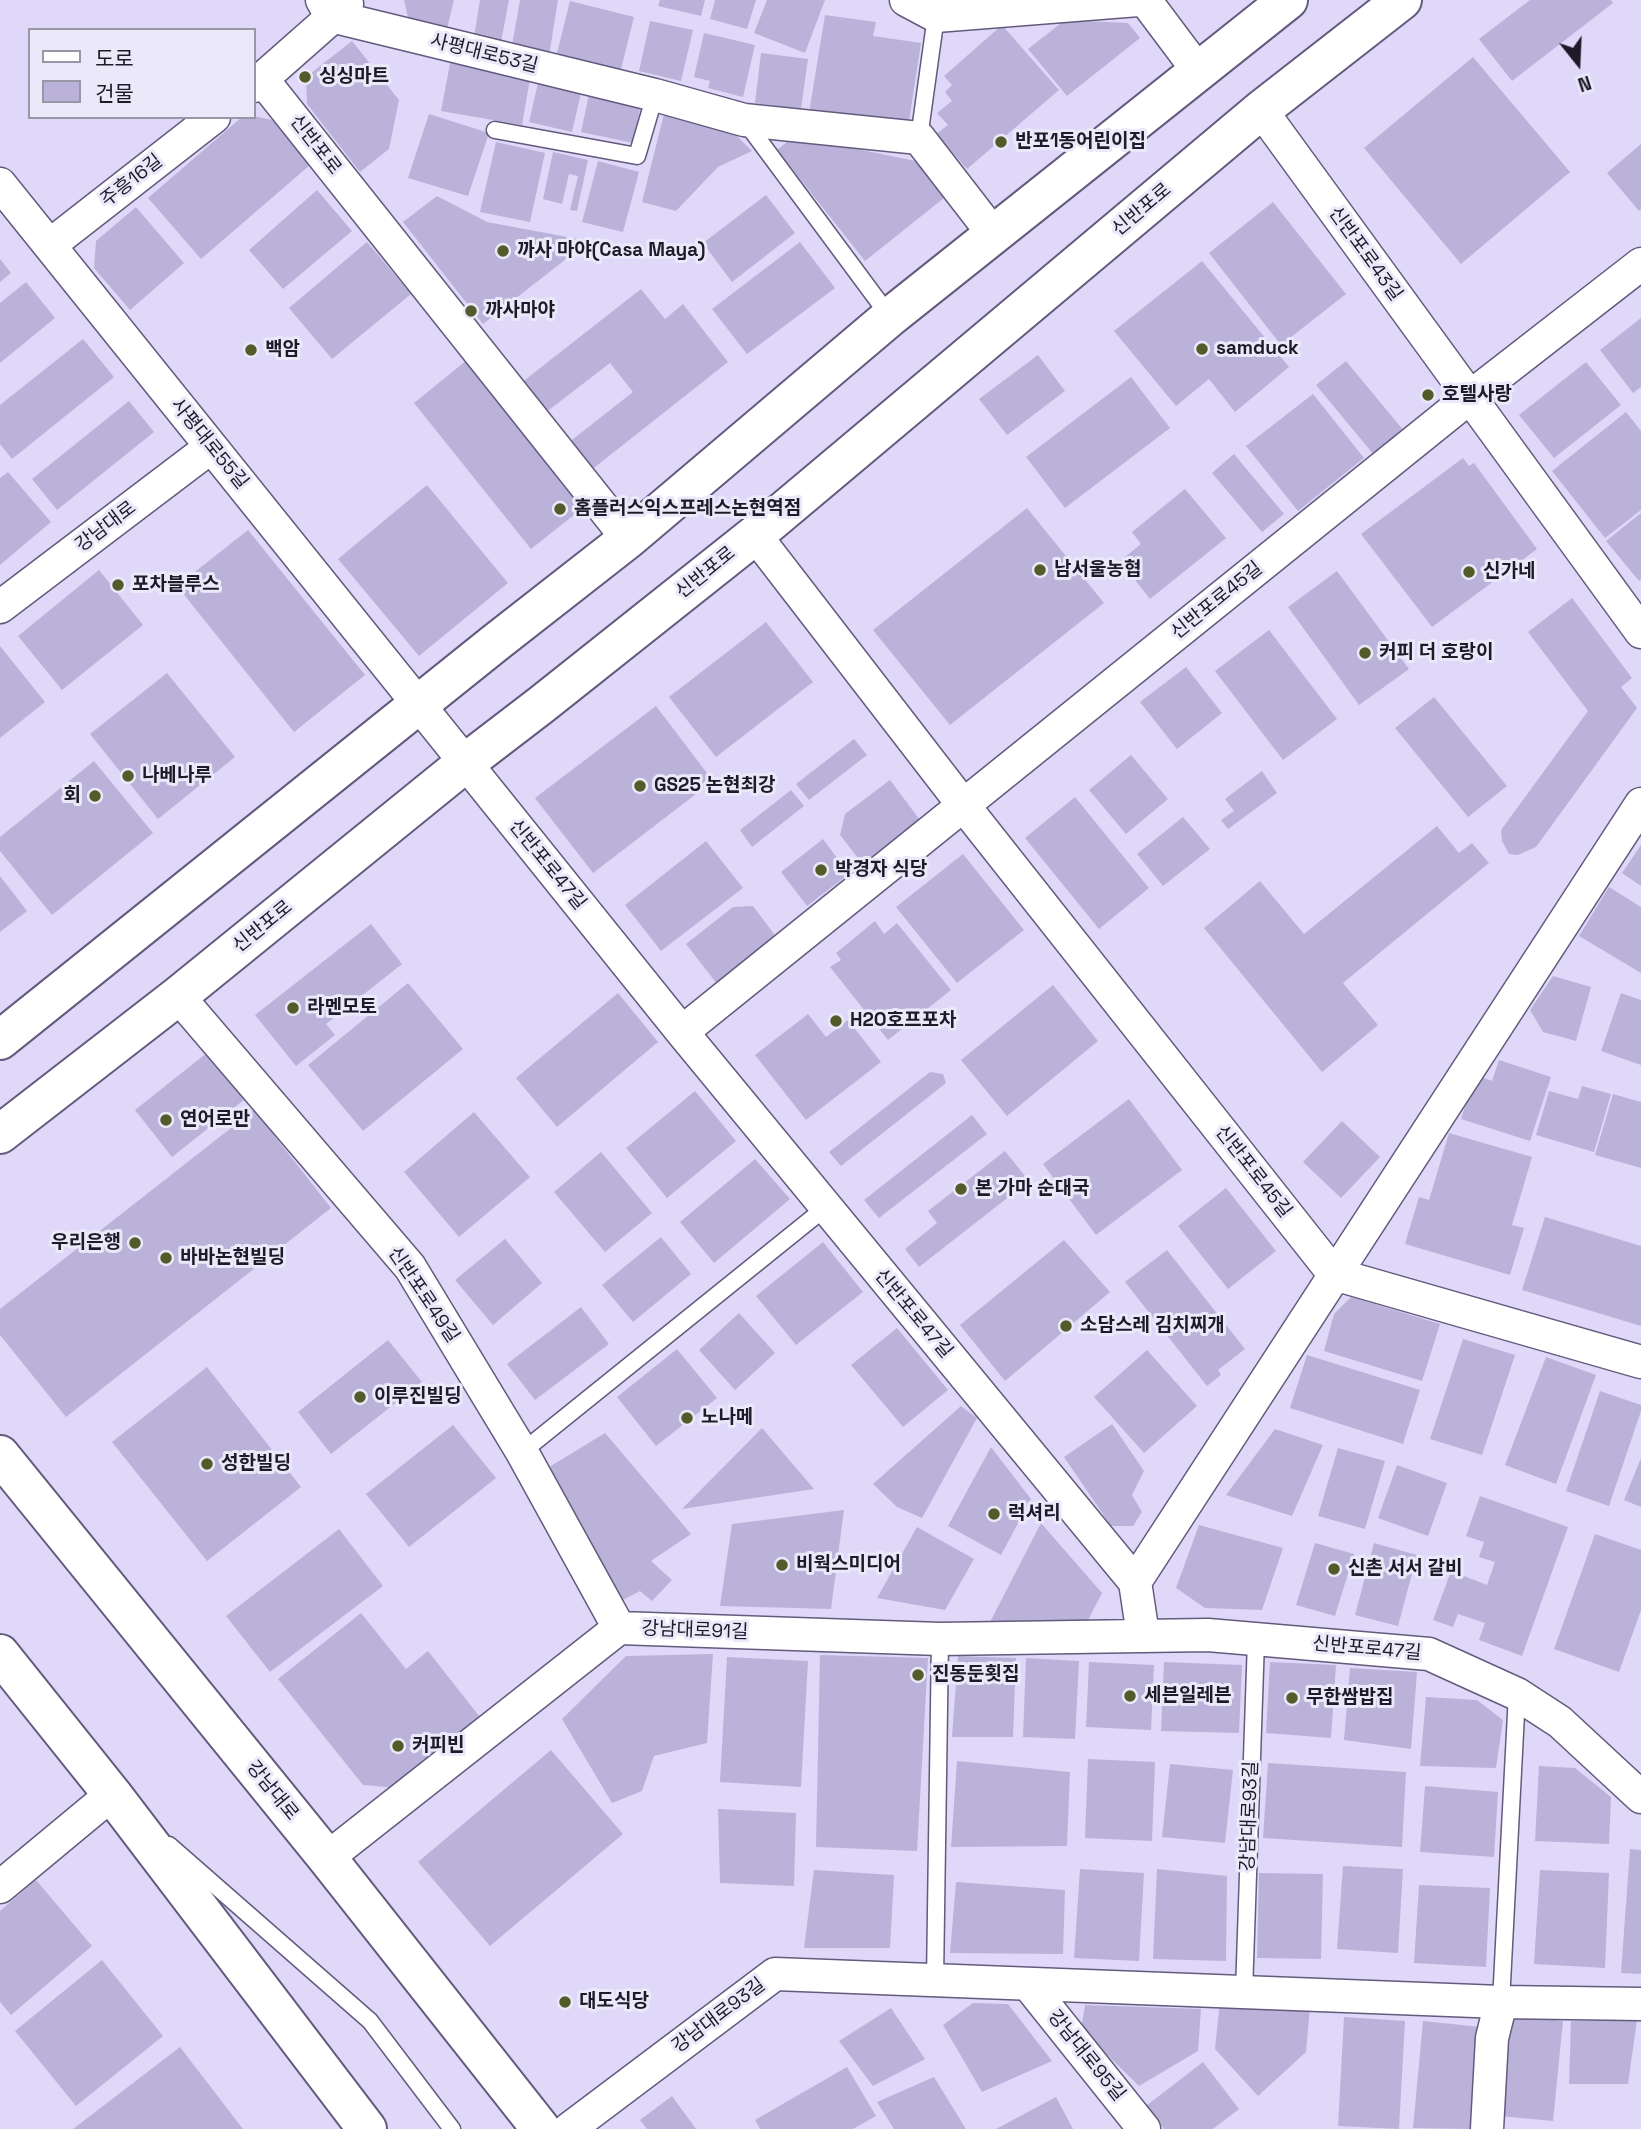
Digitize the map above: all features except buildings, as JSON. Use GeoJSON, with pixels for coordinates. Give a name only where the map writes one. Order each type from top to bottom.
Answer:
{"type":"FeatureCollection","features":[{"type":"Feature","properties":{"kind":"main road"},"geometry":{"type":"LineString","coordinates":[[0,1040],[628,539],[890,317],[1287,0]]}},
{"type":"Feature","properties":{"kind":"main road","name":"신반포로"},"geometry":{"type":"LineString","coordinates":[[0,1134],[178,996],[464,764],[755,535],[1261,110],[1402,0]]}},
{"type":"Feature","properties":{"kind":"main road","name":"강남대로"},"geometry":{"type":"LineString","coordinates":[[0,1455],[327,1858],[541,2129]]}},
{"type":"Feature","properties":{"kind":"main road"},"geometry":{"type":"LineString","coordinates":[[0,1654],[113,1794],[367,2129]]}},
{"type":"Feature","properties":{"kind":"street"},"geometry":{"type":"LineString","coordinates":[[906,0],[936,16],[1138,0]]}},
{"type":"Feature","properties":{"kind":"street"},"geometry":{"type":"LineString","coordinates":[[1145,0],[1199,72]]}},
{"type":"Feature","properties":{"kind":"street"},"geometry":{"type":"LineString","coordinates":[[258,83],[335,5]]}},
{"type":"Feature","properties":{"kind":"street","name":"사평대로53길"},"geometry":{"type":"LineString","coordinates":[[335,5],[744,120],[919,138]]}},
{"type":"Feature","properties":{"kind":"street","name":"신반포로"},"geometry":{"type":"LineString","coordinates":[[258,83],[628,539]]}},
{"type":"Feature","properties":{"kind":"street","name":"신반포로43길"},"geometry":{"type":"LineString","coordinates":[[1261,110],[1641,632]]}},
{"type":"Feature","properties":{"kind":"street","name":"주흥16길"},"geometry":{"type":"LineString","coordinates":[[50,245],[211,119]]}},
{"type":"Feature","properties":{"kind":"street"},"geometry":{"type":"LineString","coordinates":[[919,138],[994,235]]}},
{"type":"Feature","properties":{"kind":"street","name":"사평대로55길"},"geometry":{"type":"LineString","coordinates":[[0,184],[464,764]]}},
{"type":"Feature","properties":{"kind":"street"},"geometry":{"type":"LineString","coordinates":[[1470,397],[1641,264]]}},
{"type":"Feature","properties":{"kind":"street","name":"신반포로45길"},"geometry":{"type":"LineString","coordinates":[[964,806],[1470,397]]}},
{"type":"Feature","properties":{"kind":"street","name":"강남대로"},"geometry":{"type":"LineString","coordinates":[[0,607],[211,447]]}},
{"type":"Feature","properties":{"kind":"street","name":"신반포로45길"},"geometry":{"type":"LineString","coordinates":[[755,535],[964,806],[1334,1274]]}},
{"type":"Feature","properties":{"kind":"street","name":"신반포로47길"},"geometry":{"type":"LineString","coordinates":[[464,764],[825,1208],[1135,1582]]}},
{"type":"Feature","properties":{"kind":"street"},"geometry":{"type":"LineString","coordinates":[[1143,1635],[1135,1582],[1641,804]]}},
{"type":"Feature","properties":{"kind":"street"},"geometry":{"type":"LineString","coordinates":[[681,1032],[964,806]]}},
{"type":"Feature","properties":{"kind":"street","name":"신반포로49길"},"geometry":{"type":"LineString","coordinates":[[178,996],[410,1267],[522,1452],[619,1629]]}},
{"type":"Feature","properties":{"kind":"street"},"geometry":{"type":"LineString","coordinates":[[1334,1274],[1641,1362]]}},
{"type":"Feature","properties":{"kind":"street","name":"강남대로91길"},"geometry":{"type":"LineString","coordinates":[[327,1858],[619,1629],[940,1639],[1143,1635]]}},
{"type":"Feature","properties":{"kind":"street","name":"신반포로47길"},"geometry":{"type":"LineString","coordinates":[[1143,1635],[1208,1635],[1429,1654],[1517,1694],[1560,1722],[1641,1797]]}},
{"type":"Feature","properties":{"kind":"street"},"geometry":{"type":"LineString","coordinates":[[0,1887],[113,1794]]}},
{"type":"Feature","properties":{"kind":"street","name":"강남대로93길"},"geometry":{"type":"LineString","coordinates":[[569,2129],[775,1974],[1501,2002],[1641,2004]]}},
{"type":"Feature","properties":{"kind":"street","name":"강남대로95길"},"geometry":{"type":"LineString","coordinates":[[1028,1984],[1144,2129]]}},
{"type":"Feature","properties":{"kind":"street"},"geometry":{"type":"LineString","coordinates":[[1487,2129],[1492,2038],[1501,2002]]}},
{"type":"Feature","properties":{"kind":"lane"},"geometry":{"type":"LineString","coordinates":[[919,138],[936,16]]}},
{"type":"Feature","properties":{"kind":"lane"},"geometry":{"type":"LineString","coordinates":[[495,130],[637,156],[655,95]]}},
{"type":"Feature","properties":{"kind":"lane"},"geometry":{"type":"LineString","coordinates":[[744,120],[890,317]]}},
{"type":"Feature","properties":{"kind":"lane"},"geometry":{"type":"LineString","coordinates":[[522,1452],[825,1208]]}},
{"type":"Feature","properties":{"kind":"lane"},"geometry":{"type":"LineString","coordinates":[[935,1980],[940,1639]]}},
{"type":"Feature","properties":{"kind":"lane","name":"강남대로93길"},"geometry":{"type":"LineString","coordinates":[[1244,1992],[1256,1640]]}},
{"type":"Feature","properties":{"kind":"lane"},"geometry":{"type":"LineString","coordinates":[[1501,2002],[1517,1694]]}},
{"type":"Feature","properties":{"kind":"lane"},"geometry":{"type":"LineString","coordinates":[[113,1794],[370,2021],[452,2129]]}},
{"type":"Feature","properties":{"kind":"place","name":"싱싱마트"},"geometry":{"type":"Point","coordinates":[305,77]}},
{"type":"Feature","properties":{"kind":"place","name":"반포1동어린이집"},"geometry":{"type":"Point","coordinates":[1001,142]}},
{"type":"Feature","properties":{"kind":"place","name":"까사 마야(Casa Maya)"},"geometry":{"type":"Point","coordinates":[503,251]}},
{"type":"Feature","properties":{"kind":"place","name":"까사마야"},"geometry":{"type":"Point","coordinates":[471,311]}},
{"type":"Feature","properties":{"kind":"place","name":"samduck"},"geometry":{"type":"Point","coordinates":[1202,349]}},
{"type":"Feature","properties":{"kind":"place","name":"백암"},"geometry":{"type":"Point","coordinates":[251,350]}},
{"type":"Feature","properties":{"kind":"place","name":"호텔사랑"},"geometry":{"type":"Point","coordinates":[1428,395]}},
{"type":"Feature","properties":{"kind":"place","name":"홈플러스익스프레스논현역점"},"geometry":{"type":"Point","coordinates":[560,509]}},
{"type":"Feature","properties":{"kind":"place","name":"남서울농협"},"geometry":{"type":"Point","coordinates":[1040,570]}},
{"type":"Feature","properties":{"kind":"place","name":"신가네"},"geometry":{"type":"Point","coordinates":[1469,572]}},
{"type":"Feature","properties":{"kind":"place","name":"포차블루스"},"geometry":{"type":"Point","coordinates":[118,585]}},
{"type":"Feature","properties":{"kind":"place","name":"커피 더 호랑이"},"geometry":{"type":"Point","coordinates":[1365,653]}},
{"type":"Feature","properties":{"kind":"place","name":"나베나루"},"geometry":{"type":"Point","coordinates":[128,776]}},
{"type":"Feature","properties":{"kind":"place","name":"GS25 논현최강"},"geometry":{"type":"Point","coordinates":[640,786]}},
{"type":"Feature","properties":{"kind":"place","name":"회"},"geometry":{"type":"Point","coordinates":[95,796]}},
{"type":"Feature","properties":{"kind":"place","name":"박경자 식당"},"geometry":{"type":"Point","coordinates":[821,870]}},
{"type":"Feature","properties":{"kind":"place","name":"라멘모토"},"geometry":{"type":"Point","coordinates":[293,1008]}},
{"type":"Feature","properties":{"kind":"place","name":"H2O호프포차"},"geometry":{"type":"Point","coordinates":[836,1021]}},
{"type":"Feature","properties":{"kind":"place","name":"연어로만"},"geometry":{"type":"Point","coordinates":[166,1120]}},
{"type":"Feature","properties":{"kind":"place","name":"본 가마 순대국"},"geometry":{"type":"Point","coordinates":[961,1189]}},
{"type":"Feature","properties":{"kind":"place","name":"우리은행"},"geometry":{"type":"Point","coordinates":[135,1243]}},
{"type":"Feature","properties":{"kind":"place","name":"바바논현빌딩"},"geometry":{"type":"Point","coordinates":[166,1258]}},
{"type":"Feature","properties":{"kind":"place","name":"소담스레 김치찌개"},"geometry":{"type":"Point","coordinates":[1066,1326]}},
{"type":"Feature","properties":{"kind":"place","name":"이루진빌딩"},"geometry":{"type":"Point","coordinates":[360,1397]}},
{"type":"Feature","properties":{"kind":"place","name":"노나메"},"geometry":{"type":"Point","coordinates":[687,1418]}},
{"type":"Feature","properties":{"kind":"place","name":"성한빌딩"},"geometry":{"type":"Point","coordinates":[207,1464]}},
{"type":"Feature","properties":{"kind":"place","name":"럭셔리"},"geometry":{"type":"Point","coordinates":[994,1514]}},
{"type":"Feature","properties":{"kind":"place","name":"비웍스미디어"},"geometry":{"type":"Point","coordinates":[782,1565]}},
{"type":"Feature","properties":{"kind":"place","name":"신촌 서서 갈비"},"geometry":{"type":"Point","coordinates":[1334,1569]}},
{"type":"Feature","properties":{"kind":"place","name":"진동둔횟집"},"geometry":{"type":"Point","coordinates":[918,1675]}},
{"type":"Feature","properties":{"kind":"place","name":"세븐일레븐"},"geometry":{"type":"Point","coordinates":[1130,1696]}},
{"type":"Feature","properties":{"kind":"place","name":"무한쌈밥집"},"geometry":{"type":"Point","coordinates":[1292,1698]}},
{"type":"Feature","properties":{"kind":"place","name":"커피빈"},"geometry":{"type":"Point","coordinates":[398,1746]}},
{"type":"Feature","properties":{"kind":"place","name":"대도식당"},"geometry":{"type":"Point","coordinates":[565,2002]}}]}
